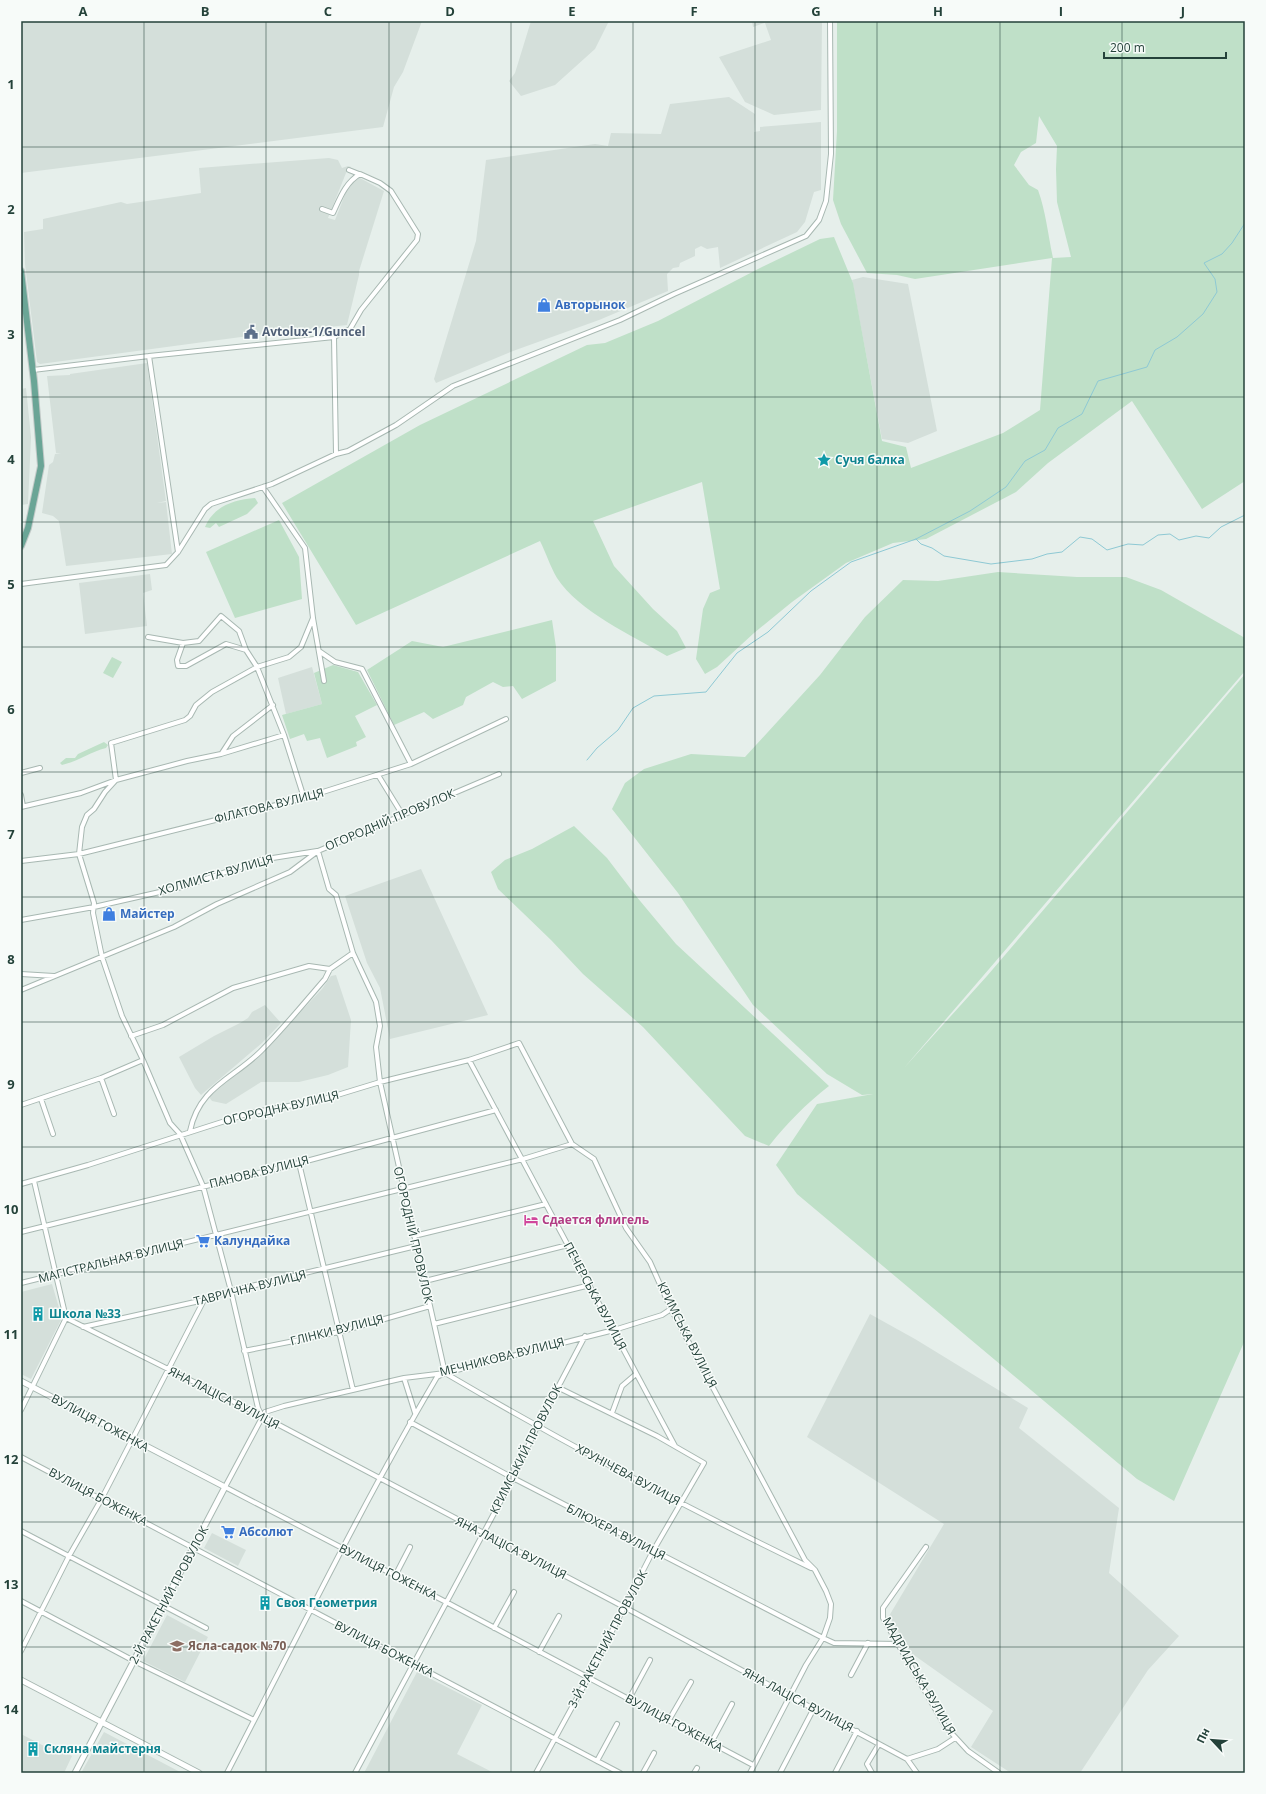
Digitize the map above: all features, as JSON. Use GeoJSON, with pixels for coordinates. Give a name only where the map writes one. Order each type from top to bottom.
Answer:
{"type":"FeatureCollection","features":[{"type":"Feature","properties":{"kind":"main road"},"geometry":{"type":"LineString","coordinates":[[21,271],[33,370],[41,466],[28,528],[21,546]]}},
{"type":"Feature","properties":{"kind":"street"},"geometry":{"type":"LineString","coordinates":[[21,584],[166,565],[178,552],[205,509],[211,504],[263,487],[336,454],[348,451],[396,425],[453,386],[620,320],[674,294],[806,236],[819,220],[826,201],[830,154],[830,21]]}},
{"type":"Feature","properties":{"kind":"street"},"geometry":{"type":"LineString","coordinates":[[33,370],[149,356],[334,337],[350,329],[361,310],[417,240],[418,234],[392,191],[380,183],[349,170]]}},
{"type":"Feature","properties":{"kind":"street"},"geometry":{"type":"LineString","coordinates":[[322,209],[333,213],[346,186],[351,180],[360,174]]}},
{"type":"Feature","properties":{"kind":"street"},"geometry":{"type":"LineString","coordinates":[[334,337],[336,454]]}},
{"type":"Feature","properties":{"kind":"street"},"geometry":{"type":"LineString","coordinates":[[149,356],[178,552]]}},
{"type":"Feature","properties":{"kind":"street"},"geometry":{"type":"LineString","coordinates":[[263,487],[305,548],[313,618],[324,681]]}},
{"type":"Feature","properties":{"kind":"street"},"geometry":{"type":"LineString","coordinates":[[148,637],[183,642],[199,641],[221,616],[239,631],[246,650],[257,667],[273,705],[304,798]]}},
{"type":"Feature","properties":{"kind":"street"},"geometry":{"type":"LineString","coordinates":[[116,780],[111,743],[185,720],[190,716],[196,705],[212,692],[257,667],[289,656],[301,646],[313,618]]}},
{"type":"Feature","properties":{"kind":"street"},"geometry":{"type":"LineString","coordinates":[[183,642],[177,660],[178,666],[186,666],[226,644],[246,650]]}},
{"type":"Feature","properties":{"kind":"street"},"geometry":{"type":"LineString","coordinates":[[319,651],[335,662],[362,669],[411,764]]}},
{"type":"Feature","properties":{"kind":"street"},"geometry":{"type":"LineString","coordinates":[[221,754],[233,736],[273,705]]}},
{"type":"Feature","properties":{"kind":"street","name":"ФІЛАТОВА ВУЛИЦЯ"},"geometry":{"type":"LineString","coordinates":[[21,861],[79,854],[304,798],[411,764],[506,719]]}},
{"type":"Feature","properties":{"kind":"street"},"geometry":{"type":"LineString","coordinates":[[21,795],[22,807],[81,793],[116,780],[187,760],[221,754],[284,735]]}},
{"type":"Feature","properties":{"kind":"street"},"geometry":{"type":"LineString","coordinates":[[21,773],[40,768]]}},
{"type":"Feature","properties":{"kind":"street","name":"ОГОРОДНІЙ ПРОВУЛОК"},"geometry":{"type":"LineString","coordinates":[[445,1373],[425,1281],[402,1189],[380,1082],[376,1048],[380,1026],[376,1002],[353,953],[336,895],[329,889],[318,851],[499,774]]}},
{"type":"Feature","properties":{"kind":"street"},"geometry":{"type":"LineString","coordinates":[[378,775],[402,814]]}},
{"type":"Feature","properties":{"kind":"street"},"geometry":{"type":"LineString","coordinates":[[116,780],[105,792],[94,809],[87,815],[82,827],[79,854],[94,903],[93,913],[102,958],[113,992],[131,1036],[170,1123],[180,1134],[203,1186],[217,1234],[258,1408],[262,1416]]}},
{"type":"Feature","properties":{"kind":"street"},"geometry":{"type":"LineString","coordinates":[[21,990],[56,977],[174,927],[217,904],[290,872],[318,851]]}},
{"type":"Feature","properties":{"kind":"street","name":"ХОЛМИСТА ВУЛИЦЯ"},"geometry":{"type":"LineString","coordinates":[[21,920],[94,907],[186,886],[260,860],[318,851]]}},
{"type":"Feature","properties":{"kind":"street"},"geometry":{"type":"LineString","coordinates":[[190,1131],[192,1121],[205,1096],[261,1052],[325,980],[330,969],[353,953]]}},
{"type":"Feature","properties":{"kind":"street"},"geometry":{"type":"LineString","coordinates":[[131,1036],[163,1024],[233,988],[309,966],[330,969]]}},
{"type":"Feature","properties":{"kind":"street"},"geometry":{"type":"LineString","coordinates":[[21,974],[56,977]]}},
{"type":"Feature","properties":{"kind":"street","name":"ОГОРОДНА ВУЛИЦЯ"},"geometry":{"type":"LineString","coordinates":[[21,1184],[250,1113],[321,1100],[380,1082],[470,1060],[519,1042]]}},
{"type":"Feature","properties":{"kind":"street","name":"КРИМСЬКА ВУЛИЦЯ"},"geometry":{"type":"LineString","coordinates":[[519,1042],[572,1144],[594,1159],[626,1228],[650,1262],[672,1309],[805,1560],[821,1580],[831,1604],[830,1618],[823,1638],[806,1665],[750,1773]]}},
{"type":"Feature","properties":{"kind":"street"},"geometry":{"type":"LineString","coordinates":[[21,1105],[101,1078],[143,1060]]}},
{"type":"Feature","properties":{"kind":"street","name":"ПЕЧЕРСЬКА ВУЛИЦЯ"},"geometry":{"type":"LineString","coordinates":[[470,1060],[676,1448]]}},
{"type":"Feature","properties":{"kind":"street"},"geometry":{"type":"LineString","coordinates":[[101,1078],[114,1114]]}},
{"type":"Feature","properties":{"kind":"street"},"geometry":{"type":"LineString","coordinates":[[41,1099],[53,1134]]}},
{"type":"Feature","properties":{"kind":"street","name":"ПАНОВА ВУЛИЦЯ"},"geometry":{"type":"LineString","coordinates":[[21,1232],[299,1163],[391,1137],[496,1110]]}},
{"type":"Feature","properties":{"kind":"street","name":"МАГІСТРАЛЬНАЯ ВУЛИЦЯ"},"geometry":{"type":"LineString","coordinates":[[21,1283],[523,1159],[572,1144]]}},
{"type":"Feature","properties":{"kind":"street"},"geometry":{"type":"LineString","coordinates":[[299,1163],[353,1390]]}},
{"type":"Feature","properties":{"kind":"street"},"geometry":{"type":"LineString","coordinates":[[21,1410],[66,1318],[34,1181]]}},
{"type":"Feature","properties":{"kind":"street"},"geometry":{"type":"LineString","coordinates":[[414,1236],[546,1204]]}},
{"type":"Feature","properties":{"kind":"street"},"geometry":{"type":"LineString","coordinates":[[425,1281],[568,1245]]}},
{"type":"Feature","properties":{"kind":"street","name":"ТАВРИЧНА ВУЛИЦЯ"},"geometry":{"type":"LineString","coordinates":[[83,1327],[204,1300],[231,1291],[324,1270],[416,1246]]}},
{"type":"Feature","properties":{"kind":"street"},"geometry":{"type":"LineString","coordinates":[[434,1324],[590,1285]]}},
{"type":"Feature","properties":{"kind":"street"},"geometry":{"type":"LineString","coordinates":[[21,1651],[69,1556],[101,1500],[204,1300]]}},
{"type":"Feature","properties":{"kind":"street","name":"ГЛІНКИ ВУЛИЦЯ"},"geometry":{"type":"LineString","coordinates":[[244,1351],[339,1332],[430,1306]]}},
{"type":"Feature","properties":{"kind":"street","name":"МЕЧНИКОВА ВУЛИЦЯ"},"geometry":{"type":"LineString","coordinates":[[262,1416],[264,1412],[284,1406],[404,1378],[445,1373],[585,1336],[614,1330],[662,1315],[672,1309]]}},
{"type":"Feature","properties":{"kind":"street","name":"ЯНА ЛАЦІСА ВУЛИЦЯ"},"geometry":{"type":"LineString","coordinates":[[66,1318],[262,1416],[380,1480],[624,1606],[907,1759]]}},
{"type":"Feature","properties":{"kind":"street","name":"КРИМСЬКИЙ ПРОВУЛОК"},"geometry":{"type":"LineString","coordinates":[[355,1773],[412,1664],[483,1534],[585,1336]]}},
{"type":"Feature","properties":{"kind":"street"},"geometry":{"type":"LineString","coordinates":[[227,1773],[310,1610],[410,1422],[437,1377],[445,1373]]}},
{"type":"Feature","properties":{"kind":"street","name":"ХРУНІЧЕВА ВУЛИЦЯ"},"geometry":{"type":"LineString","coordinates":[[445,1373],[537,1427],[680,1503],[814,1570]]}},
{"type":"Feature","properties":{"kind":"street"},"geometry":{"type":"LineString","coordinates":[[612,1413],[622,1386],[636,1374]]}},
{"type":"Feature","properties":{"kind":"street"},"geometry":{"type":"LineString","coordinates":[[404,1378],[416,1413]]}},
{"type":"Feature","properties":{"kind":"street","name":"ВУЛИЦЯ ГОЖЕНКА"},"geometry":{"type":"LineString","coordinates":[[21,1381],[131,1440],[446,1602],[753,1765]]}},
{"type":"Feature","properties":{"kind":"street"},"geometry":{"type":"LineString","coordinates":[[558,1387],[657,1436],[676,1448]]}},
{"type":"Feature","properties":{"kind":"street","name":"2-Й РАКЕТНИЙ ПРОВУЛОК"},"geometry":{"type":"LineString","coordinates":[[75,1773],[164,1606],[262,1416]]}},
{"type":"Feature","properties":{"kind":"street","name":"БЛЮХЕРА ВУЛИЦЯ"},"geometry":{"type":"LineString","coordinates":[[410,1422],[512,1478],[834,1643],[899,1644]]}},
{"type":"Feature","properties":{"kind":"street","name":"3-Й РАКЕТНИЙ ПРОВУЛОК"},"geometry":{"type":"LineString","coordinates":[[536,1773],[680,1503],[704,1464],[676,1448]]}},
{"type":"Feature","properties":{"kind":"street","name":"ВУЛИЦЯ БОЖЕНКА"},"geometry":{"type":"LineString","coordinates":[[21,1457],[620,1773]]}},
{"type":"Feature","properties":{"kind":"street"},"geometry":{"type":"LineString","coordinates":[[21,1532],[206,1628]]}},
{"type":"Feature","properties":{"kind":"street"},"geometry":{"type":"LineString","coordinates":[[395,1576],[410,1547]]}},
{"type":"Feature","properties":{"kind":"street","name":"МАДРИДСЬКА ВУЛИЦЯ"},"geometry":{"type":"LineString","coordinates":[[926,1547],[883,1608],[883,1618],[945,1726],[968,1751],[999,1773]]}},
{"type":"Feature","properties":{"kind":"street"},"geometry":{"type":"LineString","coordinates":[[494,1628],[514,1592]]}},
{"type":"Feature","properties":{"kind":"street"},"geometry":{"type":"LineString","coordinates":[[21,1601],[134,1661],[254,1720]]}},
{"type":"Feature","properties":{"kind":"street"},"geometry":{"type":"LineString","coordinates":[[539,1652],[560,1616]]}},
{"type":"Feature","properties":{"kind":"street"},"geometry":{"type":"LineString","coordinates":[[851,1675],[868,1643]]}},
{"type":"Feature","properties":{"kind":"street"},"geometry":{"type":"LineString","coordinates":[[629,1699],[650,1660]]}},
{"type":"Feature","properties":{"kind":"street"},"geometry":{"type":"LineString","coordinates":[[21,1680],[199,1773]]}},
{"type":"Feature","properties":{"kind":"street"},"geometry":{"type":"LineString","coordinates":[[669,1720],[691,1682]]}},
{"type":"Feature","properties":{"kind":"street"},"geometry":{"type":"LineString","coordinates":[[711,1743],[732,1704]]}},
{"type":"Feature","properties":{"kind":"street"},"geometry":{"type":"LineString","coordinates":[[780,1773],[814,1708]]}},
{"type":"Feature","properties":{"kind":"street"},"geometry":{"type":"LineString","coordinates":[[597,1761],[617,1724]]}},
{"type":"Feature","properties":{"kind":"street"},"geometry":{"type":"LineString","coordinates":[[835,1773],[857,1731]]}},
{"type":"Feature","properties":{"kind":"street"},"geometry":{"type":"LineString","coordinates":[[917,1773],[907,1759],[938,1749],[955,1738]]}},
{"type":"Feature","properties":{"kind":"street"},"geometry":{"type":"LineString","coordinates":[[872,1773],[867,1764],[879,1744]]}},
{"type":"Feature","properties":{"kind":"street"},"geometry":{"type":"LineString","coordinates":[[643,1773],[654,1753]]}},
{"type":"Feature","properties":{"kind":"street"},"geometry":{"type":"LineString","coordinates":[[694,1773],[697,1768]]}},
{"type":"Feature","properties":{"kind":"shaded area"},"geometry":{"type":"Polygon","coordinates":[[[21,21],[422,21],[403,72],[394,87],[383,127],[21,173],[21,21]]]}},
{"type":"Feature","properties":{"kind":"shaded area"},"geometry":{"type":"Polygon","coordinates":[[[531,21],[609,21],[595,49],[555,85],[521,96],[509,81],[515,73],[531,21]]]}},
{"type":"Feature","properties":{"kind":"shaded area"},"geometry":{"type":"Polygon","coordinates":[[[752,21],[822,21],[821,110],[774,115],[745,102],[719,57],[771,40],[765,23],[767,22],[753,27],[752,21]]]}},
{"type":"Feature","properties":{"kind":"shaded area"},"geometry":{"type":"Polygon","coordinates":[[[729,97],[755,114],[754,132],[760,131],[760,127],[821,122],[821,190],[814,192],[805,222],[797,232],[720,268],[718,247],[707,249],[701,246],[695,249],[695,256],[680,263],[679,267],[673,268],[667,274],[668,291],[599,320],[513,351],[436,383],[434,379],[476,241],[486,160],[595,144],[608,146],[611,133],[661,134],[670,104],[729,97]]]}},
{"type":"Feature","properties":{"kind":"shaded area"},"geometry":{"type":"Polygon","coordinates":[[[329,158],[338,160],[342,168],[348,166],[351,167],[346,173],[328,218],[335,220],[348,187],[358,177],[384,191],[359,271],[347,325],[256,335],[40,364],[37,362],[25,264],[24,232],[43,229],[43,219],[121,202],[127,204],[201,193],[199,168],[329,158]]]}},
{"type":"Feature","properties":{"kind":"shaded area"},"geometry":{"type":"Polygon","coordinates":[[[863,277],[908,284],[937,431],[908,443],[882,439],[852,280],[863,277]]]}},
{"type":"Feature","properties":{"kind":"shaded area"},"geometry":{"type":"Polygon","coordinates":[[[147,363],[166,501],[157,503],[166,502],[172,554],[66,566],[59,521],[53,516],[42,513],[49,465],[53,462],[55,454],[61,453],[56,453],[47,376],[70,375],[147,363]]]}},
{"type":"Feature","properties":{"kind":"shaded area"},"geometry":{"type":"Polygon","coordinates":[[[26,388],[31,437],[28,504],[21,505],[21,389],[26,388]]]}},
{"type":"Feature","properties":{"kind":"shaded area"},"geometry":{"type":"Polygon","coordinates":[[[150,574],[152,590],[143,593],[147,626],[85,634],[79,583],[150,574]]]}},
{"type":"Feature","properties":{"kind":"shaded area"},"geometry":{"type":"Polygon","coordinates":[[[312,667],[322,704],[286,714],[278,678],[312,667]]]}},
{"type":"Feature","properties":{"kind":"shaded area"},"geometry":{"type":"Polygon","coordinates":[[[421,869],[488,1015],[390,1039],[380,988],[367,963],[345,896],[421,869]]]}},
{"type":"Feature","properties":{"kind":"shaded area"},"geometry":{"type":"Polygon","coordinates":[[[336,975],[351,1020],[348,1067],[328,1075],[299,1082],[261,1082],[226,1104],[212,1101],[209,1097],[265,1050],[322,989],[331,976],[336,975]]]}},
{"type":"Feature","properties":{"kind":"shaded area"},"geometry":{"type":"Polygon","coordinates":[[[265,1005],[281,1023],[262,1043],[201,1095],[195,1088],[179,1057],[214,1036],[240,1023],[248,1018],[252,1012],[265,1005]]]}},
{"type":"Feature","properties":{"kind":"shaded area"},"geometry":{"type":"Polygon","coordinates":[[[52,1284],[62,1318],[31,1379],[21,1374],[21,1292],[52,1284]]]}},
{"type":"Feature","properties":{"kind":"shaded area"},"geometry":{"type":"Polygon","coordinates":[[[870,1314],[915,1339],[1028,1408],[1019,1428],[1119,1508],[1109,1573],[1179,1636],[1148,1670],[1080,1773],[1011,1773],[971,1747],[993,1711],[911,1653],[889,1616],[944,1524],[807,1437],[870,1314]]]}},
{"type":"Feature","properties":{"kind":"shaded area"},"geometry":{"type":"Polygon","coordinates":[[[212,1533],[246,1550],[238,1566],[204,1548],[212,1533]]]}},
{"type":"Feature","properties":{"kind":"shaded area","name":"Ясла-садок №70"},"geometry":{"type":"Polygon","coordinates":[[[167,1615],[208,1637],[185,1682],[143,1661],[167,1615]]]}},
{"type":"Feature","properties":{"kind":"shaded area"},"geometry":{"type":"Polygon","coordinates":[[[417,1672],[482,1705],[457,1754],[494,1773],[364,1773],[417,1672]]]}},
{"type":"Feature","properties":{"kind":"shaded area"},"geometry":{"type":"Polygon","coordinates":[[[104,1732],[182,1773],[81,1773],[104,1732]]]}},
{"type":"Feature","properties":{"kind":"shaded area"},"geometry":{"type":"Polygon","coordinates":[[[21,1734],[44,1746],[47,1743],[72,1756],[64,1773],[21,1773],[21,1734]]]}},
{"type":"Feature","properties":{"kind":"green space"},"geometry":{"type":"Polygon","coordinates":[[[837,21],[1245,21],[1245,481],[1202,509],[1132,401],[1048,463],[1016,492],[926,539],[893,543],[846,563],[792,602],[754,633],[717,667],[705,674],[696,659],[703,609],[710,593],[720,589],[702,482],[593,521],[614,566],[653,609],[677,631],[686,648],[667,656],[607,622],[578,601],[566,590],[557,578],[540,541],[356,625],[282,503],[420,425],[587,345],[605,343],[658,321],[760,268],[820,239],[834,237],[853,283],[882,441],[906,447],[911,468],[1003,433],[1040,410],[1052,258],[915,279],[897,275],[867,273],[841,224],[833,200],[837,131],[837,21]],[[1039,116],[1036,143],[1021,152],[1014,165],[1029,185],[1038,190],[1045,215],[1053,258],[1071,257],[1057,202],[1057,146],[1039,116]]]}},
{"type":"Feature","properties":{"kind":"green space"},"geometry":{"type":"Polygon","coordinates":[[[255,498],[258,503],[247,514],[219,527],[216,523],[210,528],[205,527],[214,514],[225,505],[239,500],[255,498]]]}},
{"type":"Feature","properties":{"kind":"green space"},"geometry":{"type":"Polygon","coordinates":[[[279,520],[299,557],[302,599],[235,618],[206,552],[279,520]]]}},
{"type":"Feature","properties":{"kind":"green space"},"geometry":{"type":"Polygon","coordinates":[[[998,572],[1077,577],[1126,577],[1161,590],[1245,638],[1245,671],[904,1068],[987,976],[1245,674],[1245,1340],[1174,1501],[1137,1479],[797,1194],[776,1165],[817,1104],[873,1094],[862,1095],[827,1074],[753,1005],[678,893],[612,809],[625,783],[644,769],[691,754],[745,757],[820,675],[865,617],[903,580],[938,581],[998,572]]]}},
{"type":"Feature","properties":{"kind":"green space"},"geometry":{"type":"Polygon","coordinates":[[[552,620],[556,647],[556,681],[522,699],[513,686],[503,687],[493,682],[466,697],[463,705],[433,719],[424,712],[394,725],[367,670],[412,641],[443,647],[552,620]]]}},
{"type":"Feature","properties":{"kind":"green space"},"geometry":{"type":"Polygon","coordinates":[[[112,657],[122,662],[113,678],[103,673],[112,657]]]}},
{"type":"Feature","properties":{"kind":"green space"},"geometry":{"type":"Polygon","coordinates":[[[333,665],[358,672],[377,705],[355,716],[366,737],[356,742],[357,746],[327,758],[320,738],[307,741],[304,734],[290,739],[282,715],[322,704],[314,673],[333,665]]]}},
{"type":"Feature","properties":{"kind":"green space"},"geometry":{"type":"Polygon","coordinates":[[[104,742],[108,745],[106,748],[62,765],[60,763],[66,758],[75,758],[78,754],[104,742]]]}},
{"type":"Feature","properties":{"kind":"green space"},"geometry":{"type":"Polygon","coordinates":[[[574,826],[607,858],[676,944],[829,1086],[797,1114],[769,1146],[745,1136],[643,1027],[583,974],[551,940],[498,889],[491,872],[505,860],[532,849],[574,826]]]}},
{"type":"Feature","properties":{"kind":"waterway"},"geometry":{"type":"LineString","coordinates":[[587,760],[597,748],[618,730],[633,708],[654,696],[706,692],[737,653],[768,632],[811,591],[851,562],[916,539],[970,511],[1006,487],[1025,461],[1045,450],[1058,428],[1082,414],[1098,381],[1147,367],[1155,350],[1177,337],[1203,314],[1217,292],[1215,279],[1204,263],[1222,254],[1232,243],[1245,223]]}},
{"type":"Feature","properties":{"kind":"waterway"},"geometry":{"type":"LineString","coordinates":[[916,539],[921,544],[932,548],[944,556],[991,564],[1032,559],[1047,554],[1062,552],[1080,537],[1092,539],[1107,550],[1128,544],[1143,545],[1158,535],[1170,534],[1179,540],[1196,536],[1209,538],[1221,527],[1245,515]]}},
{"type":"Feature","properties":{"kind":"place","name":"Авторынок"},"geometry":{"type":"Point","coordinates":[544,305]}},
{"type":"Feature","properties":{"kind":"place","name":"Avtolux-1/Guncel"},"geometry":{"type":"Point","coordinates":[251,332]}},
{"type":"Feature","properties":{"kind":"place","name":"Сучя балка"},"geometry":{"type":"Point","coordinates":[824,460]}},
{"type":"Feature","properties":{"kind":"place","name":"Майстер"},"geometry":{"type":"Point","coordinates":[109,914]}},
{"type":"Feature","properties":{"kind":"place","name":"Сдается флигель"},"geometry":{"type":"Point","coordinates":[531,1220]}},
{"type":"Feature","properties":{"kind":"place","name":"Калундайка"},"geometry":{"type":"Point","coordinates":[203,1241]}},
{"type":"Feature","properties":{"kind":"place","name":"Школа №33"},"geometry":{"type":"Point","coordinates":[38,1314]}},
{"type":"Feature","properties":{"kind":"place","name":"Абсолют"},"geometry":{"type":"Point","coordinates":[228,1532]}},
{"type":"Feature","properties":{"kind":"place","name":"Своя Геометрия"},"geometry":{"type":"Point","coordinates":[265,1603]}},
{"type":"Feature","properties":{"kind":"place","name":"Ясла-садок №70"},"geometry":{"type":"Point","coordinates":[177,1646]}},
{"type":"Feature","properties":{"kind":"place","name":"Скляна майстерня"},"geometry":{"type":"Point","coordinates":[33,1749]}}]}
